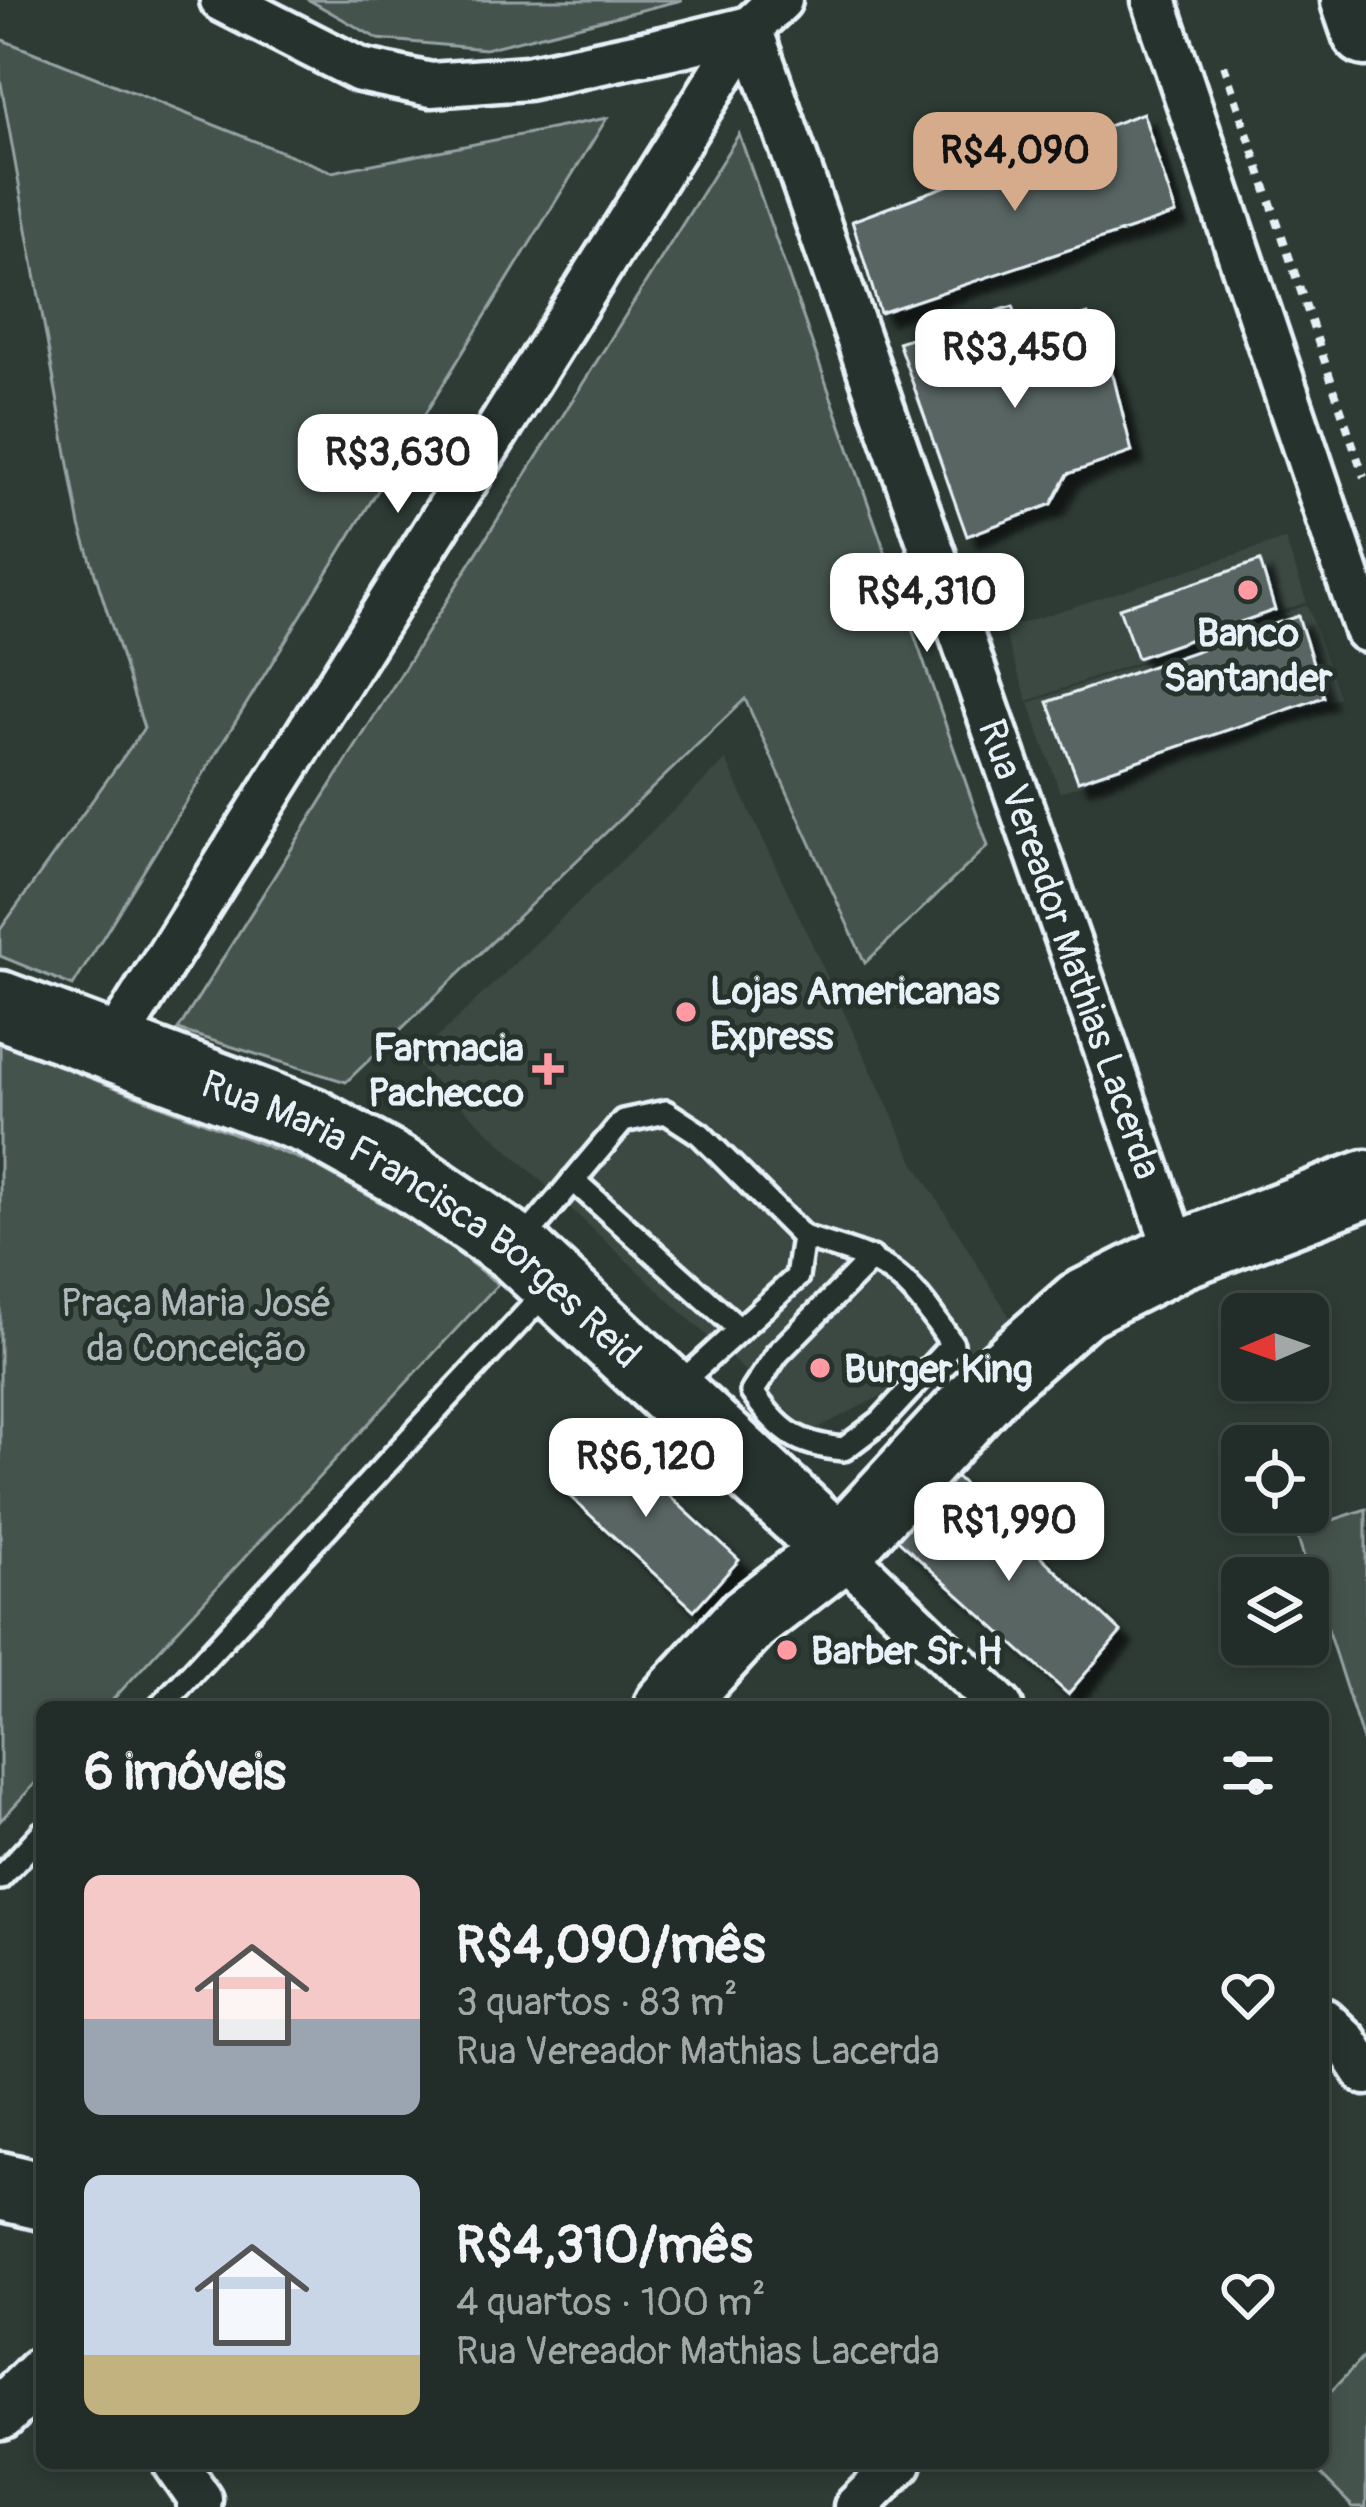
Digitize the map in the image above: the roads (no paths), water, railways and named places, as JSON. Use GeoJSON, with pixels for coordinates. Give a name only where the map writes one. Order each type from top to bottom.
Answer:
{"type":"FeatureCollection","features":[{"type":"Feature","properties":{"kind":"highway"},"geometry":{"type":"LineString","coordinates":[[1355,0],[1366,32]]}},
{"type":"Feature","properties":{"kind":"highway","name":"Rua Maria Francisca Borges Reid"},"geometry":{"type":"LineString","coordinates":[[0,1005],[310,1121],[406,1175],[535,1267],[669,1394],[751,1440],[839,1550]]}},
{"type":"Feature","properties":{"kind":"highway"},"geometry":{"type":"LineString","coordinates":[[748,1620],[839,1550],[997,1379],[1081,1305],[1178,1256],[1366,1184]]}},
{"type":"Feature","properties":{"kind":"highway"},"geometry":{"type":"LineString","coordinates":[[674,1701],[748,1620],[783,1565],[786,1544],[778,1503],[751,1440]]}},
{"type":"Feature","properties":{"kind":"highway"},"geometry":{"type":"LineString","coordinates":[[0,2186],[36,2195]]}},
{"type":"Feature","properties":{"kind":"street"},"geometry":{"type":"LineString","coordinates":[[221,0],[360,70],[431,85],[527,78],[765,14]]}},
{"type":"Feature","properties":{"kind":"street"},"geometry":{"type":"LineString","coordinates":[[1154,0],[1366,630]]}},
{"type":"Feature","properties":{"kind":"street"},"geometry":{"type":"LineString","coordinates":[[112,1046],[765,14]]}},
{"type":"Feature","properties":{"kind":"street","name":"Rua Vereador Mathias Lacerda"},"geometry":{"type":"LineString","coordinates":[[765,14],[1178,1256]]}},
{"type":"Feature","properties":{"kind":"street","name":"Rua Maria Francisca Borges Reid"},"geometry":{"type":"LineString","coordinates":[[839,1550],[995,1701]]}},
{"type":"Feature","properties":{"kind":"street"},"geometry":{"type":"LineString","coordinates":[[0,2414],[36,2379]]}},
{"type":"Feature","properties":{"kind":"street"},"geometry":{"type":"LineString","coordinates":[[180,2469],[200,2499],[199,2507]]}},
{"type":"Feature","properties":{"kind":"street"},"geometry":{"type":"LineString","coordinates":[[856,2507],[894,2469]]}},
{"type":"Feature","properties":{"kind":"lane"},"geometry":{"type":"LineString","coordinates":[[165,1701],[535,1267],[574,1180],[623,1121],[666,1112],[700,1134],[803,1238],[872,1258],[914,1289],[952,1344],[881,1421],[844,1449],[751,1440],[752,1392],[777,1354],[872,1258]]}},
{"type":"Feature","properties":{"kind":"lane"},"geometry":{"type":"LineString","coordinates":[[574,1180],[738,1328]]}},
{"type":"Feature","properties":{"kind":"lane"},"geometry":{"type":"LineString","coordinates":[[669,1394],[797,1277],[803,1238]]}},
{"type":"Feature","properties":{"kind":"lane"},"geometry":{"type":"LineString","coordinates":[[0,1878],[36,1839]]}},
{"type":"Feature","properties":{"kind":"place","name":"Banco Santander"},"geometry":{"type":"Point","coordinates":[1248,590]}},
{"type":"Feature","properties":{"kind":"place","name":"Lojas Americanas Express"},"geometry":{"type":"Point","coordinates":[686,1012]}},
{"type":"Feature","properties":{"kind":"place","name":"Farmacia Pachecco"},"geometry":{"type":"Point","coordinates":[548,1069]}},
{"type":"Feature","properties":{"kind":"place","name":"Burger King"},"geometry":{"type":"Point","coordinates":[820,1368]}},
{"type":"Feature","properties":{"kind":"place","name":"Barber Sr. H"},"geometry":{"type":"Point","coordinates":[787,1650]}},
{"type":"Feature","properties":{"kind":"park label","name":"Praça Maria José da Conceição"},"geometry":{"type":"Point","coordinates":[196,1324]}}]}
